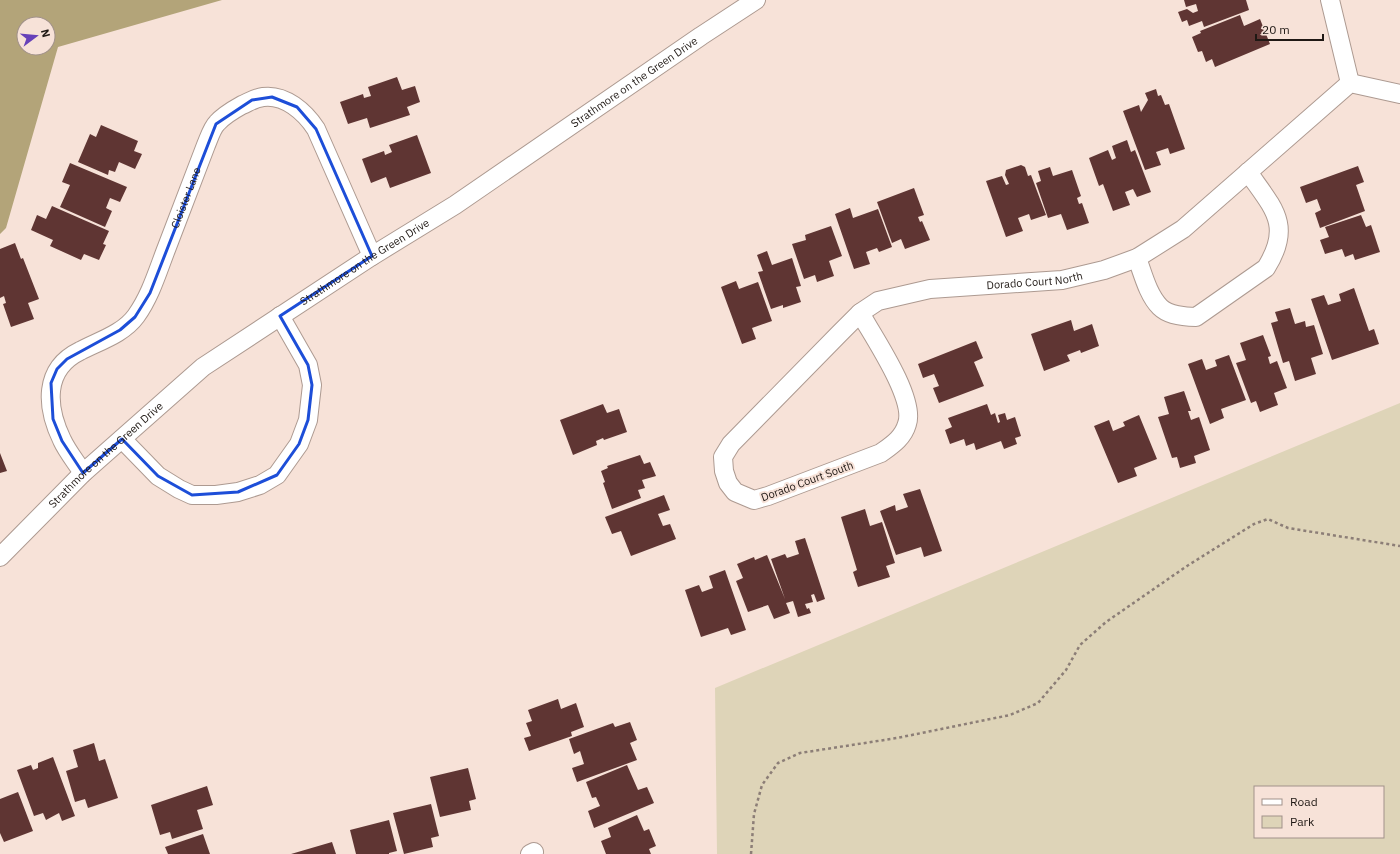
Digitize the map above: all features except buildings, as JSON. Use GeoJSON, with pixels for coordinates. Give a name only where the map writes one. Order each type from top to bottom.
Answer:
{"type":"FeatureCollection","features":[{"type":"Feature","properties":{"kind":"street","name":"Strathmore on the Green Drive"},"geometry":{"type":"LineString","coordinates":[[0,557],[83,473],[203,367],[372,256],[455,206],[701,36],[756,0]]}},
{"type":"Feature","properties":{"kind":"street"},"geometry":{"type":"LineString","coordinates":[[1330,0],[1350,83],[1400,94]]}},
{"type":"Feature","properties":{"kind":"street","name":"Dorado Court North"},"geometry":{"type":"LineString","coordinates":[[930,289],[1062,280],[1104,270],[1137,258],[1183,230],[1350,83]]}},
{"type":"Feature","properties":{"kind":"street","name":"Cloister Lane"},"geometry":{"type":"LineString","coordinates":[[83,473],[62,441],[53,419],[50,402],[51,383],[57,369],[67,359],[79,351],[99,343],[120,330],[135,317],[150,293],[212,131],[216,124],[233,110],[252,100],[262,97],[272,97],[283,100],[297,107],[309,117],[316,129],[372,256]]}},
{"type":"Feature","properties":{"kind":"street"},"geometry":{"type":"LineString","coordinates":[[1137,258],[1147,287],[1161,308],[1183,317],[1196,317],[1266,268],[1278,245],[1280,233],[1277,216],[1248,172]]}},
{"type":"Feature","properties":{"kind":"street","name":"Dorado Court South"},"geometry":{"type":"LineString","coordinates":[[860,313],[902,386],[908,414],[908,423],[903,433],[897,441],[881,453],[768,496],[754,500],[735,492],[728,483],[724,471],[723,458],[731,444],[860,313],[878,301],[930,289]]}},
{"type":"Feature","properties":{"kind":"street"},"geometry":{"type":"LineString","coordinates":[[122,439],[158,476],[192,495],[216,495],[238,492],[260,485],[277,475],[299,444],[308,420],[312,385],[308,365],[280,316]]}},
{"type":"Feature","properties":{"kind":"path"},"geometry":{"type":"LineString","coordinates":[[751,854],[754,814],[762,785],[778,763],[800,753],[897,738],[1010,715],[1038,704],[1066,670],[1080,645],[1106,622],[1187,566],[1254,524],[1268,519],[1288,528],[1400,546]]}},
{"type":"Feature","properties":{"kind":"highlighted area"},"geometry":{"type":"Polygon","coordinates":[[[272,97],[297,107],[316,129],[372,256],[280,316],[308,365],[312,385],[308,420],[299,444],[277,475],[238,492],[192,495],[158,476],[122,439],[83,473],[62,441],[53,419],[51,383],[57,369],[67,359],[120,330],[135,317],[150,293],[216,124],[252,100],[272,97]]]}},
{"type":"Feature","properties":{"kind":"green space"},"geometry":{"type":"Polygon","coordinates":[[[1400,403],[1400,854],[717,854],[715,688],[1400,403]]]}},
{"type":"Feature","properties":{"kind":"shaded area"},"geometry":{"type":"Polygon","coordinates":[[[0,0],[222,0],[58,47],[56,54],[56,16],[16,16],[16,56],[55,56],[6,228],[0,234],[0,0]]]}}]}
